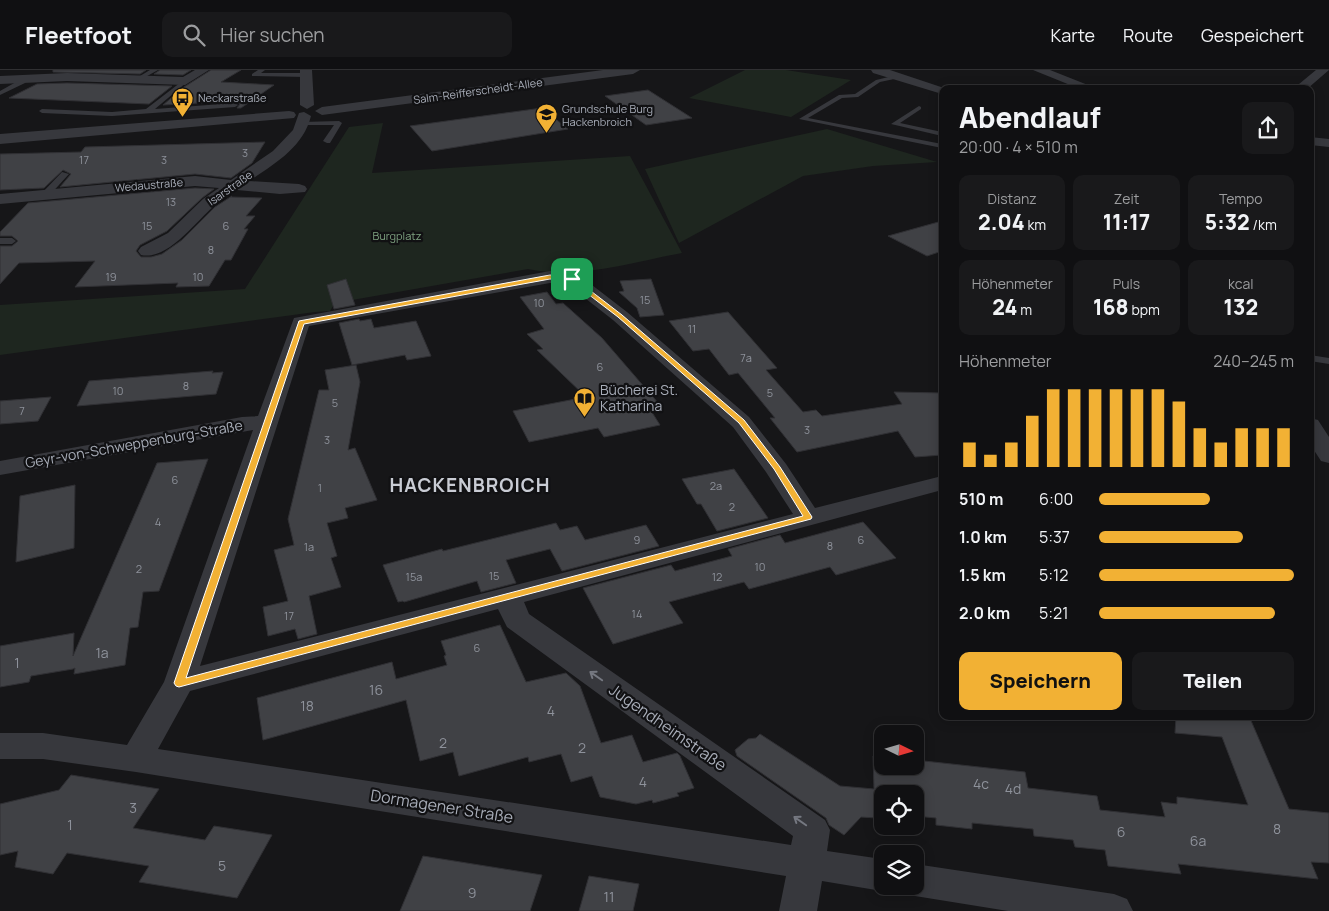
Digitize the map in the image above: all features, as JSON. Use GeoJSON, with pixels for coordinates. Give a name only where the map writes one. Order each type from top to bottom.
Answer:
{"type":"FeatureCollection","features":[{"type":"Feature","properties":{"kind":"street"},"geometry":{"type":"LineString","coordinates":[[0,80],[67,77],[185,81],[202,70]]}},
{"type":"Feature","properties":{"kind":"street","name":"Salm-Reifferscheidt-Allee"},"geometry":{"type":"LineString","coordinates":[[322,109],[612,70]]}},
{"type":"Feature","properties":{"kind":"street","name":"Salm-Reifferscheidt-Allee"},"geometry":{"type":"LineString","coordinates":[[322,109],[633,70]]}},
{"type":"Feature","properties":{"kind":"street"},"geometry":{"type":"LineString","coordinates":[[877,70],[939,89]]}},
{"type":"Feature","properties":{"kind":"street"},"geometry":{"type":"LineString","coordinates":[[1039,70],[1081,85]]}},
{"type":"Feature","properties":{"kind":"street"},"geometry":{"type":"LineString","coordinates":[[1304,85],[1323,70]]}},
{"type":"Feature","properties":{"kind":"street"},"geometry":{"type":"LineString","coordinates":[[298,114],[306,73]]}},
{"type":"Feature","properties":{"kind":"street"},"geometry":{"type":"LineString","coordinates":[[0,137],[298,114],[322,109]]}},
{"type":"Feature","properties":{"kind":"street","name":"Isarstraße"},"geometry":{"type":"LineString","coordinates":[[146,251],[174,237],[209,202],[278,154],[291,142],[298,114]]}},
{"type":"Feature","properties":{"kind":"street"},"geometry":{"type":"LineString","coordinates":[[1314,141],[1329,143]]}},
{"type":"Feature","properties":{"kind":"street","name":"Wedaustraße"},"geometry":{"type":"LineString","coordinates":[[0,199],[188,182],[299,189]]}},
{"type":"Feature","properties":{"kind":"street"},"geometry":{"type":"LineString","coordinates":[[136,759],[179,683],[301,322],[550,277],[572,279],[620,316],[741,422],[777,469],[808,517]]}},
{"type":"Feature","properties":{"kind":"street","name":"Geyr-von-Schweppenburg-Straße"},"geometry":{"type":"LineString","coordinates":[[0,468],[242,424],[268,422]]}},
{"type":"Feature","properties":{"kind":"street"},"geometry":{"type":"LineString","coordinates":[[1314,432],[1329,456]]}},
{"type":"Feature","properties":{"kind":"street"},"geometry":{"type":"LineString","coordinates":[[179,683],[939,484]]}},
{"type":"Feature","properties":{"kind":"street","name":"Jugendheimstraße"},"geometry":{"type":"LineString","coordinates":[[508,597],[517,620],[812,830],[806,863]]}},
{"type":"Feature","properties":{"kind":"street","name":"Dormagener Straße"},"geometry":{"type":"LineString","coordinates":[[0,746],[43,746],[136,759],[874,874]]}},
{"type":"Feature","properties":{"kind":"street"},"geometry":{"type":"LineString","coordinates":[[798,911],[806,863]]}},
{"type":"Feature","properties":{"kind":"street"},"geometry":{"type":"LineString","coordinates":[[924,881],[1114,911]]}},
{"type":"Feature","properties":{"kind":"lane"},"geometry":{"type":"LineString","coordinates":[[138,79],[154,70]]}},
{"type":"Feature","properties":{"kind":"lane"},"geometry":{"type":"LineString","coordinates":[[262,70],[254,75],[306,73]]}},
{"type":"Feature","properties":{"kind":"lane"},"geometry":{"type":"LineString","coordinates":[[897,77],[878,81],[856,96],[841,96],[802,119],[939,145]]}},
{"type":"Feature","properties":{"kind":"lane"},"geometry":{"type":"LineString","coordinates":[[0,93],[23,82],[24,79]]}},
{"type":"Feature","properties":{"kind":"lane"},"geometry":{"type":"LineString","coordinates":[[148,111],[185,81]]}},
{"type":"Feature","properties":{"kind":"lane"},"geometry":{"type":"LineString","coordinates":[[42,111],[112,114],[235,105]]}},
{"type":"Feature","properties":{"kind":"lane"},"geometry":{"type":"LineString","coordinates":[[919,108],[894,124],[939,133]]}},
{"type":"Feature","properties":{"kind":"lane"},"geometry":{"type":"LineString","coordinates":[[298,114],[339,124],[327,140]]}},
{"type":"Feature","properties":{"kind":"lane"},"geometry":{"type":"LineString","coordinates":[[45,195],[65,174]]}},
{"type":"Feature","properties":{"kind":"lane"},"geometry":{"type":"LineString","coordinates":[[0,241],[12,241]]}},
{"type":"Feature","properties":{"kind":"lane"},"geometry":{"type":"LineString","coordinates":[[1314,359],[1329,361]]}},
{"type":"Feature","properties":{"kind":"green space"},"geometry":{"type":"Polygon","coordinates":[[[745,70],[786,70],[851,80],[791,117],[689,98],[745,70]]]}},
{"type":"Feature","properties":{"kind":"green space","name":"Burgplatz"},"geometry":{"type":"Polygon","coordinates":[[[383,123],[372,173],[630,156],[682,253],[586,271],[547,272],[528,269],[335,303],[330,311],[0,355],[0,305],[245,289],[349,127],[383,123]]]}},
{"type":"Feature","properties":{"kind":"green space"},"geometry":{"type":"Polygon","coordinates":[[[827,129],[937,162],[873,166],[803,176],[679,243],[645,169],[827,129]]]}},
{"type":"Feature","properties":{"kind":"building"},"geometry":{"type":"Polygon","coordinates":[[[53,70],[146,70],[140,74],[53,72],[53,70]]]}},
{"type":"Feature","properties":{"kind":"building"},"geometry":{"type":"Polygon","coordinates":[[[160,70],[191,70],[183,75],[154,74],[160,70]]]}},
{"type":"Feature","properties":{"kind":"building"},"geometry":{"type":"Polygon","coordinates":[[[211,70],[241,70],[221,82],[274,85],[241,108],[237,108],[240,104],[235,101],[163,105],[184,87],[211,70]]]}},
{"type":"Feature","properties":{"kind":"building"},"geometry":{"type":"Polygon","coordinates":[[[37,84],[172,86],[149,104],[9,98],[37,84]]]}},
{"type":"Feature","properties":{"kind":"building"},"geometry":{"type":"Polygon","coordinates":[[[648,90],[692,118],[646,125],[605,96],[648,90]]]}},
{"type":"Feature","properties":{"kind":"building"},"geometry":{"type":"Polygon","coordinates":[[[542,108],[568,129],[432,151],[410,126],[542,108]]]}},
{"type":"Feature","properties":{"kind":"building"},"geometry":{"type":"Polygon","coordinates":[[[265,142],[252,163],[231,178],[195,174],[60,187],[71,174],[63,170],[44,188],[0,190],[0,154],[81,152],[85,147],[265,142]]]}},
{"type":"Feature","properties":{"kind":"building"},"geometry":{"type":"Polygon","coordinates":[[[195,188],[214,189],[167,231],[140,245],[136,251],[141,257],[162,254],[182,240],[215,207],[232,196],[262,198],[246,216],[255,216],[244,229],[248,229],[231,260],[225,260],[209,286],[176,287],[178,283],[75,287],[95,261],[19,263],[0,284],[0,246],[12,246],[18,241],[12,236],[0,236],[0,232],[28,203],[195,188]]]}},
{"type":"Feature","properties":{"kind":"building"},"geometry":{"type":"Polygon","coordinates":[[[939,222],[939,252],[927,256],[888,236],[939,222]]]}},
{"type":"Feature","properties":{"kind":"building"},"geometry":{"type":"Polygon","coordinates":[[[346,279],[355,305],[334,309],[327,285],[346,279]]]}},
{"type":"Feature","properties":{"kind":"building"},"geometry":{"type":"Polygon","coordinates":[[[651,279],[664,315],[640,317],[637,308],[619,292],[624,291],[620,281],[651,279]]]}},
{"type":"Feature","properties":{"kind":"building"},"geometry":{"type":"Polygon","coordinates":[[[547,292],[556,304],[563,303],[602,338],[659,404],[648,406],[660,425],[604,437],[598,428],[529,442],[513,411],[586,397],[537,350],[543,349],[527,334],[544,329],[520,297],[547,292]]]}},
{"type":"Feature","properties":{"kind":"building"},"geometry":{"type":"Polygon","coordinates":[[[728,312],[777,368],[766,370],[803,412],[816,410],[822,416],[902,404],[894,392],[939,393],[939,455],[915,457],[898,431],[797,452],[770,418],[775,418],[738,373],[729,375],[709,349],[693,351],[669,321],[728,312]]]}},
{"type":"Feature","properties":{"kind":"building"},"geometry":{"type":"Polygon","coordinates":[[[359,319],[360,321],[371,319],[374,328],[416,321],[431,356],[407,360],[405,355],[352,365],[339,323],[359,319]]]}},
{"type":"Feature","properties":{"kind":"building"},"geometry":{"type":"Polygon","coordinates":[[[356,365],[360,382],[348,450],[355,448],[377,500],[345,508],[348,518],[327,523],[337,556],[331,558],[341,587],[309,596],[317,634],[298,639],[295,629],[268,636],[263,607],[288,601],[274,550],[294,545],[288,519],[319,390],[329,390],[325,370],[356,365]]]}},
{"type":"Feature","properties":{"kind":"building"},"geometry":{"type":"Polygon","coordinates":[[[213,371],[212,373],[223,372],[216,394],[77,406],[89,381],[213,371]]]}},
{"type":"Feature","properties":{"kind":"building"},"geometry":{"type":"Polygon","coordinates":[[[51,397],[38,421],[0,424],[0,401],[51,397]]]}},
{"type":"Feature","properties":{"kind":"building"},"geometry":{"type":"Polygon","coordinates":[[[208,459],[159,591],[143,592],[138,627],[130,628],[125,665],[74,674],[75,668],[31,676],[29,682],[0,687],[0,646],[74,633],[73,656],[157,463],[208,459]]]}},
{"type":"Feature","properties":{"kind":"building"},"geometry":{"type":"Polygon","coordinates":[[[734,469],[768,518],[717,531],[701,504],[697,504],[682,479],[734,469]]]}},
{"type":"Feature","properties":{"kind":"building"},"geometry":{"type":"Polygon","coordinates":[[[75,485],[74,548],[16,562],[20,496],[75,485]]]}},
{"type":"Feature","properties":{"kind":"building"},"geometry":{"type":"Polygon","coordinates":[[[863,522],[896,558],[836,575],[830,567],[749,589],[744,582],[669,602],[683,623],[613,644],[583,588],[671,565],[675,571],[732,556],[728,549],[780,535],[785,543],[863,522]]]}},
{"type":"Feature","properties":{"kind":"building"},"geometry":{"type":"Polygon","coordinates":[[[556,523],[560,530],[577,526],[585,540],[646,525],[659,546],[562,571],[550,549],[506,560],[516,583],[481,592],[477,581],[404,602],[398,602],[383,565],[442,549],[443,551],[556,523]]]}},
{"type":"Feature","properties":{"kind":"building"},"geometry":{"type":"Polygon","coordinates":[[[500,625],[526,682],[566,673],[580,686],[601,743],[632,735],[643,762],[677,753],[694,788],[677,793],[679,796],[653,803],[652,800],[636,804],[600,797],[592,776],[571,782],[561,754],[529,762],[528,757],[459,776],[453,752],[420,761],[406,700],[263,740],[257,698],[392,662],[396,679],[447,665],[441,641],[500,625]]]}},
{"type":"Feature","properties":{"kind":"building"},"geometry":{"type":"Polygon","coordinates":[[[1176,720],[1251,720],[1289,809],[1329,813],[1329,863],[1311,862],[1318,879],[1178,864],[1181,874],[1108,866],[1105,850],[1075,847],[1073,840],[1034,836],[1033,829],[972,823],[972,829],[936,825],[936,818],[924,817],[924,785],[874,785],[874,789],[873,756],[874,775],[924,775],[924,761],[1025,772],[1028,788],[1097,796],[1100,810],[1165,817],[1161,802],[1177,804],[1177,797],[1248,805],[1222,737],[1175,733],[1176,720]]]}},
{"type":"Feature","properties":{"kind":"building"},"geometry":{"type":"Polygon","coordinates":[[[760,734],[840,786],[874,789],[874,818],[861,817],[844,835],[829,825],[826,818],[737,756],[735,750],[748,739],[756,738],[760,734]]]}},
{"type":"Feature","properties":{"kind":"building"},"geometry":{"type":"Polygon","coordinates":[[[71,775],[159,789],[133,828],[205,840],[214,826],[272,835],[237,898],[139,882],[149,866],[67,853],[53,874],[15,867],[18,851],[0,855],[0,804],[59,790],[71,775]]]}},
{"type":"Feature","properties":{"kind":"building"},"geometry":{"type":"Polygon","coordinates":[[[423,856],[542,875],[530,911],[400,911],[423,856]]]}},
{"type":"Feature","properties":{"kind":"building"},"geometry":{"type":"Polygon","coordinates":[[[589,876],[639,884],[633,911],[579,911],[589,876]]]}},
{"type":"Feature","properties":{"kind":"place","name":"Neckarstraße"},"geometry":{"type":"Point","coordinates":[182,117]}},
{"type":"Feature","properties":{"kind":"place","name":"Grundschule Burg Hackenbroich"},"geometry":{"type":"Point","coordinates":[546,134]}},
{"type":"Feature","properties":{"kind":"place","name":"Bücherei St. Katharina"},"geometry":{"type":"Point","coordinates":[584,417]}},
{"type":"Feature","properties":{"kind":"district","name":"HACKENBROICH"},"geometry":{"type":"Point","coordinates":[470,485]}},
{"type":"Feature","properties":{"kind":"route"},"geometry":{"type":"LineString","coordinates":[[550,277],[572,279],[620,316],[741,422],[777,469],[808,517],[179,683],[301,322],[550,277]]}}]}
